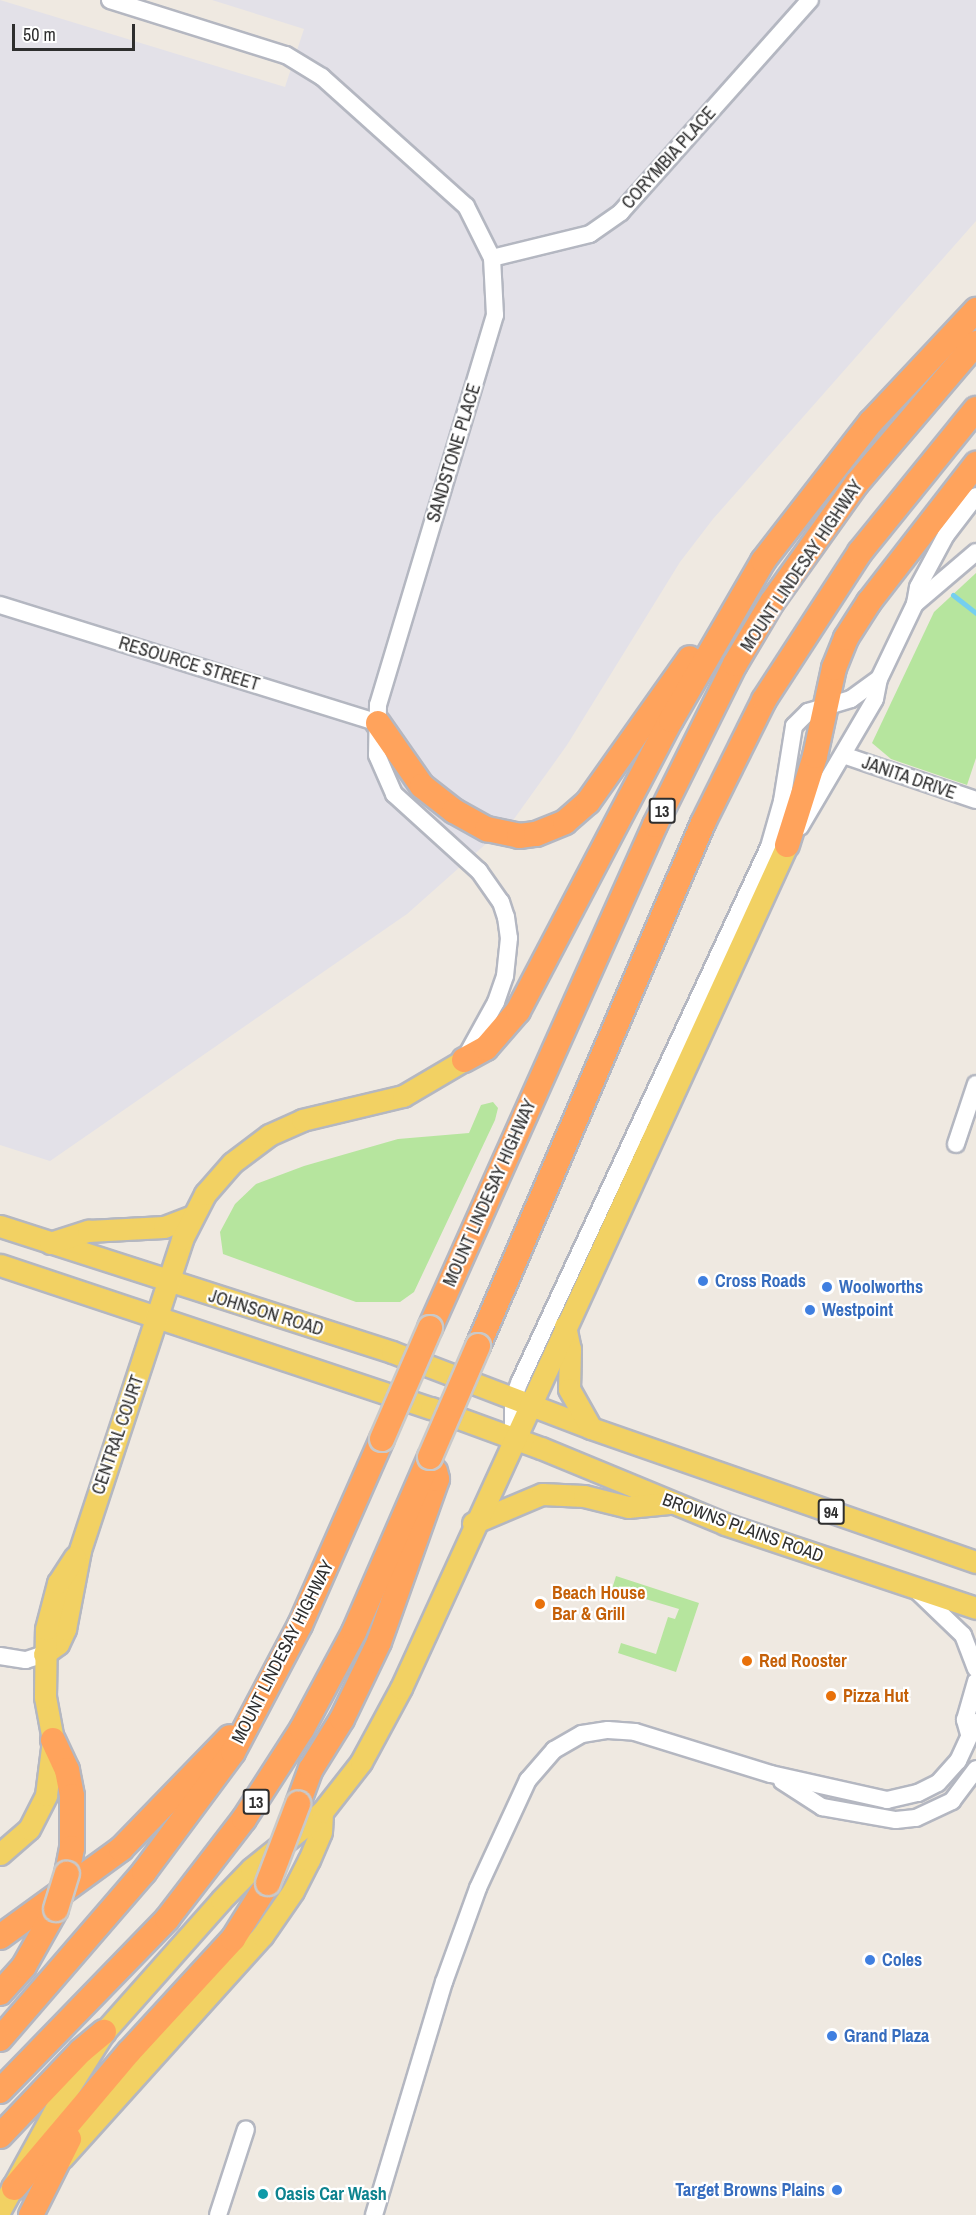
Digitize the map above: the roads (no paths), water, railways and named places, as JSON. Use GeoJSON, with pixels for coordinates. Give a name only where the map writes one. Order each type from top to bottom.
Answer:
{"type":"FeatureCollection","features":[{"type":"Feature","properties":{"kind":"highway"},"geometry":{"type":"LineString","coordinates":[[464,1060],[486,1048],[524,1002],[737,600],[831,470],[976,310]]}},
{"type":"Feature","properties":{"kind":"highway","name":"MOUNT LINDESAY HIGHWAY"},"geometry":{"type":"LineString","coordinates":[[0,2039],[144,1872],[227,1760],[246,1721],[300,1625],[430,1328],[665,804],[735,664],[772,602],[857,483],[976,343]]}},
{"type":"Feature","properties":{"kind":"highway","name":"13"},"geometry":{"type":"LineString","coordinates":[[0,2091],[166,1919],[244,1819],[302,1729],[354,1632],[703,823],[764,700],[853,561],[976,409]]}},
{"type":"Feature","properties":{"kind":"highway"},"geometry":{"type":"LineString","coordinates":[[787,845],[827,705],[834,668],[855,622],[976,464]]}},
{"type":"Feature","properties":{"kind":"highway"},"geometry":{"type":"LineString","coordinates":[[378,723],[422,786],[454,811],[503,833],[519,836],[550,829],[588,802],[711,627],[737,600]]}},
{"type":"Feature","properties":{"kind":"highway"},"geometry":{"type":"LineString","coordinates":[[14,2188],[233,1939],[268,1883],[311,1769],[363,1681],[394,1605],[437,1479],[430,1457]]}},
{"type":"Feature","properties":{"kind":"highway"},"geometry":{"type":"LineString","coordinates":[[0,1936],[121,1849],[246,1721]]}},
{"type":"Feature","properties":{"kind":"highway"},"geometry":{"type":"LineString","coordinates":[[0,1993],[31,1956],[56,1910],[67,1874],[72,1848],[72,1796],[68,1770],[53,1740]]}},
{"type":"Feature","properties":{"kind":"highway"},"geometry":{"type":"LineString","coordinates":[[0,2136],[81,2051],[104,2032]]}},
{"type":"Feature","properties":{"kind":"highway"},"geometry":{"type":"LineString","coordinates":[[32,2215],[73,2133],[75,2116]]}},
{"type":"Feature","properties":{"kind":"main road"},"geometry":{"type":"LineString","coordinates":[[0,2211],[56,2108],[104,2032],[251,1869],[322,1812],[361,1762],[383,1725],[513,1438],[521,1402],[566,1326],[787,845]]}},
{"type":"Feature","properties":{"kind":"main road"},"geometry":{"type":"LineString","coordinates":[[157,1320],[192,1216],[224,1170],[269,1135],[302,1120],[403,1096],[464,1060]]}},
{"type":"Feature","properties":{"kind":"main road"},"geometry":{"type":"LineString","coordinates":[[50,1243],[88,1231],[165,1227],[192,1216]]}},
{"type":"Feature","properties":{"kind":"main road","name":"JOHNSON ROAD"},"geometry":{"type":"LineString","coordinates":[[0,1226],[168,1282],[392,1352],[521,1402]]}},
{"type":"Feature","properties":{"kind":"main road"},"geometry":{"type":"LineString","coordinates":[[0,1265],[157,1320],[513,1438]]}},
{"type":"Feature","properties":{"kind":"main road","name":"CENTRAL COURT"},"geometry":{"type":"LineString","coordinates":[[0,1854],[17,1842],[39,1812],[50,1772],[53,1740],[45,1697],[46,1629],[58,1583],[80,1550],[157,1320]]}},
{"type":"Feature","properties":{"kind":"main road"},"geometry":{"type":"LineString","coordinates":[[566,1326],[570,1348],[569,1389],[591,1428]]}},
{"type":"Feature","properties":{"kind":"main road","name":"94"},"geometry":{"type":"LineString","coordinates":[[521,1402],[976,1562]]}},
{"type":"Feature","properties":{"kind":"main road","name":"BROWNS PLAINS ROAD"},"geometry":{"type":"LineString","coordinates":[[513,1438],[671,1503],[976,1608]]}},
{"type":"Feature","properties":{"kind":"main road"},"geometry":{"type":"LineString","coordinates":[[473,1523],[542,1494],[584,1496],[628,1507],[671,1503]]}},
{"type":"Feature","properties":{"kind":"main road"},"geometry":{"type":"LineString","coordinates":[[58,2163],[262,1936],[293,1891],[309,1860],[321,1832],[322,1812]]}},
{"type":"Feature","properties":{"kind":"street","name":"SANDSTONE PLACE"},"geometry":{"type":"LineString","coordinates":[[110,0],[286,55],[322,77],[466,206],[492,258],[495,315],[380,691],[378,723],[377,755],[394,794],[479,871],[497,894],[506,917],[509,957],[505,976],[496,1002],[464,1060]]}},
{"type":"Feature","properties":{"kind":"street","name":"CORYMBIA PLACE"},"geometry":{"type":"LineString","coordinates":[[492,258],[590,234],[621,212],[810,0]]}},
{"type":"Feature","properties":{"kind":"street"},"geometry":{"type":"LineString","coordinates":[[787,845],[875,699],[879,679],[915,604],[918,587],[946,535],[974,501]]}},
{"type":"Feature","properties":{"kind":"street"},"geometry":{"type":"LineString","coordinates":[[915,604],[976,552]]}},
{"type":"Feature","properties":{"kind":"street","name":"RESOURCE STREET"},"geometry":{"type":"LineString","coordinates":[[0,605],[378,723]]}},
{"type":"Feature","properties":{"kind":"street"},"geometry":{"type":"LineString","coordinates":[[521,1402],[769,847],[782,801],[794,726],[808,712],[851,699],[879,679]]}},
{"type":"Feature","properties":{"kind":"street","name":"JANITA DRIVE"},"geometry":{"type":"LineString","coordinates":[[843,755],[976,800]]}},
{"type":"Feature","properties":{"kind":"street"},"geometry":{"type":"LineString","coordinates":[[956,1144],[976,1084]]}},
{"type":"Feature","properties":{"kind":"street"},"geometry":{"type":"LineString","coordinates":[[915,1588],[963,1635],[976,1669]]}},
{"type":"Feature","properties":{"kind":"street"},"geometry":{"type":"LineString","coordinates":[[0,1656],[26,1660],[44,1654]]}},
{"type":"Feature","properties":{"kind":"street"},"geometry":{"type":"LineString","coordinates":[[375,2215],[444,1982],[478,1888],[528,1780],[554,1750],[582,1734],[608,1730],[635,1732],[771,1774],[887,1800],[918,1793],[938,1783],[958,1761],[972,1728],[965,1720],[976,1682]]}},
{"type":"Feature","properties":{"kind":"street"},"geometry":{"type":"LineString","coordinates":[[771,1774],[822,1807],[896,1820],[916,1818],[952,1801],[976,1769]]}},
{"type":"Feature","properties":{"kind":"street"},"geometry":{"type":"LineString","coordinates":[[218,2215],[246,2128]]}},
{"type":"Feature","properties":{"kind":"waterway"},"geometry":{"type":"LineString","coordinates":[[953,595],[976,613]]}},
{"type":"Feature","properties":{"kind":"place","name":"Cross Roads"},"geometry":{"type":"Point","coordinates":[703,1281]}},
{"type":"Feature","properties":{"kind":"place","name":"Woolworths"},"geometry":{"type":"Point","coordinates":[827,1287]}},
{"type":"Feature","properties":{"kind":"place","name":"Westpoint"},"geometry":{"type":"Point","coordinates":[810,1310]}},
{"type":"Feature","properties":{"kind":"place","name":"Beach House Bar & Grill"},"geometry":{"type":"Point","coordinates":[540,1604]}},
{"type":"Feature","properties":{"kind":"place","name":"Red Rooster"},"geometry":{"type":"Point","coordinates":[747,1661]}},
{"type":"Feature","properties":{"kind":"place","name":"Pizza Hut"},"geometry":{"type":"Point","coordinates":[831,1696]}},
{"type":"Feature","properties":{"kind":"place","name":"Coles"},"geometry":{"type":"Point","coordinates":[870,1960]}},
{"type":"Feature","properties":{"kind":"place","name":"Grand Plaza"},"geometry":{"type":"Point","coordinates":[832,2036]}},
{"type":"Feature","properties":{"kind":"place","name":"Target Browns Plains"},"geometry":{"type":"Point","coordinates":[837,2190]}},
{"type":"Feature","properties":{"kind":"place","name":"Oasis Car Wash"},"geometry":{"type":"Point","coordinates":[263,2194]}}]}
